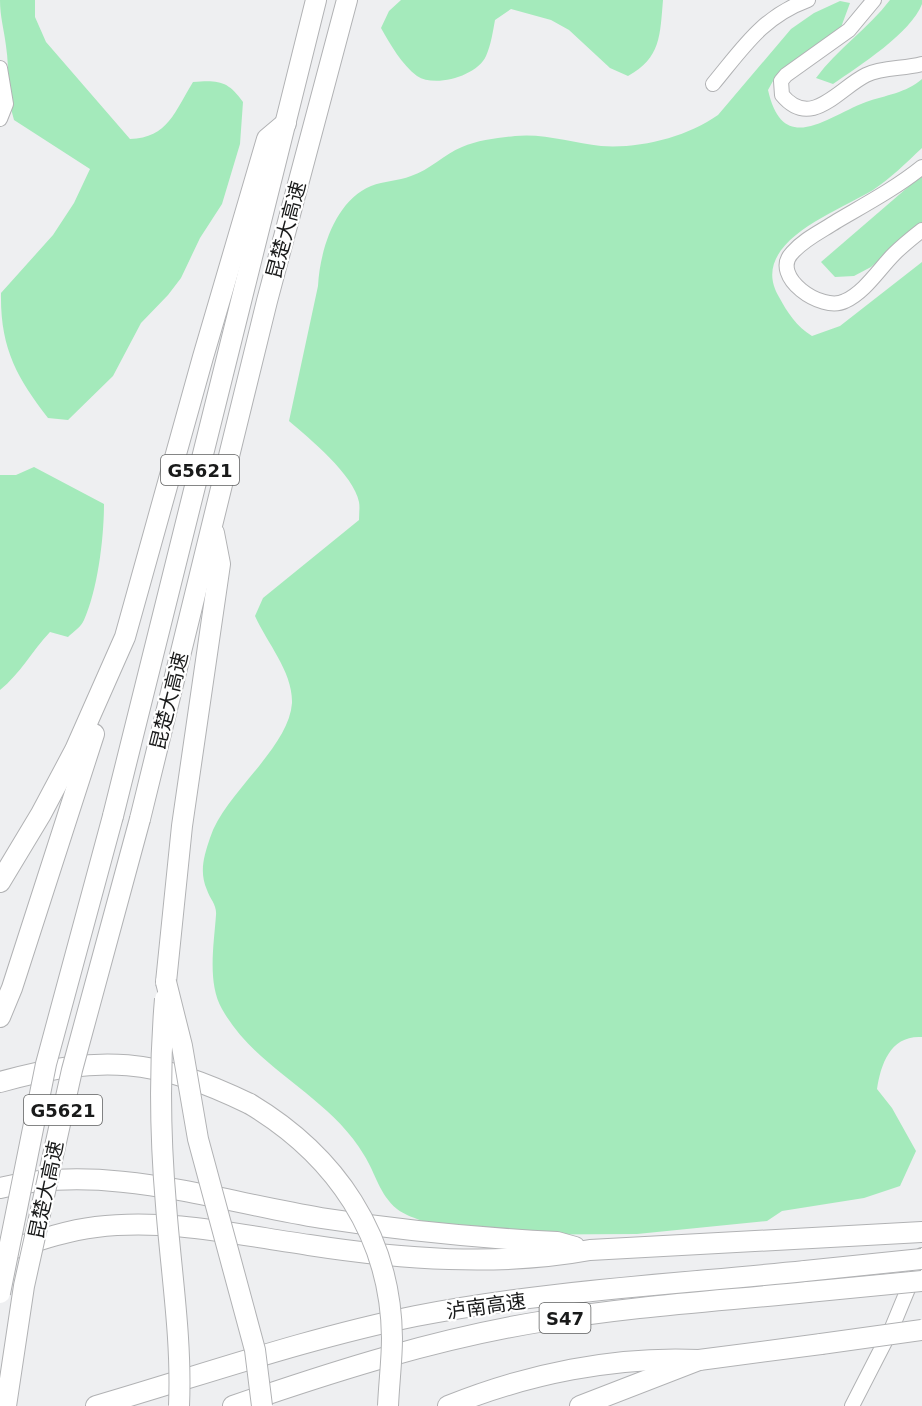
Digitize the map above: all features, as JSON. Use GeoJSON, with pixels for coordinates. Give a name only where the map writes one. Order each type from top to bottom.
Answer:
{"type":"FeatureCollection","features":[{"type":"Feature","properties":{"kind":"highway","name":"昆楚大高速"},"geometry":{"type":"LineString","coordinates":[[0,1293],[46,1064],[113,816],[316,0]]}},
{"type":"Feature","properties":{"kind":"highway","name":"昆楚大高速"},"geometry":{"type":"LineString","coordinates":[[6,1406],[24,1286],[72,1070],[140,819],[213,528],[243,397],[347,0]]}},
{"type":"Feature","properties":{"kind":"highway"},"geometry":{"type":"LineString","coordinates":[[0,1017],[12,988],[125,637],[267,139],[286,123]]}},
{"type":"Feature","properties":{"kind":"highway"},"geometry":{"type":"LineString","coordinates":[[179,1406],[178,1319],[159,1113],[160,1054],[182,826],[220,564],[213,528]]}},
{"type":"Feature","properties":{"kind":"highway"},"geometry":{"type":"LineString","coordinates":[[0,882],[41,814],[75,750],[125,637]]}},
{"type":"Feature","properties":{"kind":"highway"},"geometry":{"type":"LineString","coordinates":[[166,982],[182,1046],[198,1139],[255,1350],[262,1406]]}},
{"type":"Feature","properties":{"kind":"highway"},"geometry":{"type":"LineString","coordinates":[[9,1080],[87,1064],[116,1063],[171,1071],[250,1104],[274,1118],[308,1145],[330,1168],[355,1204],[381,1269],[389,1302],[392,1338],[388,1406]]}},
{"type":"Feature","properties":{"kind":"highway"},"geometry":{"type":"LineString","coordinates":[[4,1187],[31,1182],[91,1180],[133,1184],[320,1218],[478,1238],[557,1242],[590,1250]]}},
{"type":"Feature","properties":{"kind":"highway"},"geometry":{"type":"LineString","coordinates":[[0,1253],[75,1231],[114,1226],[186,1227],[313,1246],[444,1258],[561,1255],[590,1250],[922,1232]]}},
{"type":"Feature","properties":{"kind":"highway","name":"泸南高速"},"geometry":{"type":"LineString","coordinates":[[96,1406],[329,1337],[415,1316],[490,1303],[922,1257]]}},
{"type":"Feature","properties":{"kind":"highway","name":"泸南高速"},"geometry":{"type":"LineString","coordinates":[[233,1406],[328,1374],[433,1344],[544,1321],[612,1311],[922,1281]]}},
{"type":"Feature","properties":{"kind":"highway"},"geometry":{"type":"LineString","coordinates":[[448,1406],[545,1375],[669,1359],[699,1360],[922,1330]]}},
{"type":"Feature","properties":{"kind":"highway"},"geometry":{"type":"LineString","coordinates":[[580,1406],[699,1360]]}},
{"type":"Feature","properties":{"kind":"street"},"geometry":{"type":"LineString","coordinates":[[713,84],[761,26],[786,8],[808,0]]}},
{"type":"Feature","properties":{"kind":"street"},"geometry":{"type":"LineString","coordinates":[[874,0],[849,30],[786,75],[781,81],[782,95],[798,108],[812,109],[845,91],[867,74],[922,64]]}},
{"type":"Feature","properties":{"kind":"street"},"geometry":{"type":"LineString","coordinates":[[0,68],[6,104],[0,119]]}},
{"type":"Feature","properties":{"kind":"street"},"geometry":{"type":"LineString","coordinates":[[922,167],[901,183],[808,239],[790,254],[787,263],[791,278],[795,287],[815,299],[827,304],[846,301],[922,230]]}},
{"type":"Feature","properties":{"kind":"street"},"geometry":{"type":"LineString","coordinates":[[852,1406],[891,1330],[922,1257]]}},
{"type":"Feature","properties":{"kind":"green space"},"geometry":{"type":"Polygon","coordinates":[[[0,0],[35,0],[35,17],[46,42],[130,139],[153,134],[162,128],[175,113],[193,82],[222,83],[233,90],[243,102],[240,144],[222,204],[200,238],[181,278],[141,323],[113,376],[68,420],[48,418],[19,375],[7,346],[1,313],[1,293],[53,235],[74,203],[90,169],[14,120],[0,0]]]}},
{"type":"Feature","properties":{"kind":"green space"},"geometry":{"type":"Polygon","coordinates":[[[401,0],[663,0],[659,35],[653,53],[639,69],[628,76],[610,68],[569,30],[551,20],[511,9],[495,20],[489,47],[481,63],[455,78],[434,81],[417,76],[406,66],[381,28],[389,11],[401,0]]]}},
{"type":"Feature","properties":{"kind":"green space"},"geometry":{"type":"Polygon","coordinates":[[[890,0],[922,0],[922,4],[916,15],[896,37],[856,68],[833,84],[816,78],[833,58],[890,0]]]}},
{"type":"Feature","properties":{"kind":"green space"},"geometry":{"type":"Polygon","coordinates":[[[840,1],[850,3],[840,30],[773,81],[768,90],[775,110],[784,122],[795,127],[808,127],[866,102],[903,91],[922,79],[922,148],[873,190],[800,231],[785,245],[775,261],[772,278],[789,314],[812,336],[840,326],[922,262],[922,1037],[902,1041],[889,1052],[881,1070],[877,1089],[892,1108],[916,1151],[900,1186],[864,1198],[782,1211],[767,1221],[637,1234],[444,1235],[432,1226],[402,1213],[391,1203],[364,1155],[349,1134],[332,1115],[273,1066],[236,1030],[222,1009],[214,987],[213,951],[216,911],[203,877],[206,851],[217,821],[280,737],[288,720],[292,703],[284,669],[255,616],[263,598],[359,520],[359,502],[349,480],[330,458],[289,421],[326,242],[339,215],[358,193],[376,184],[418,173],[455,150],[481,141],[526,135],[601,146],[631,146],[662,140],[692,130],[718,115],[791,29],[814,13],[840,1]]]}},
{"type":"Feature","properties":{"kind":"green space"},"geometry":{"type":"Polygon","coordinates":[[[922,175],[922,223],[871,267],[854,276],[835,277],[821,262],[922,175]]]}},
{"type":"Feature","properties":{"kind":"green space"},"geometry":{"type":"Polygon","coordinates":[[[34,467],[104,504],[99,563],[89,607],[81,625],[68,637],[50,632],[14,677],[0,690],[0,475],[16,475],[34,467]]]}}]}
